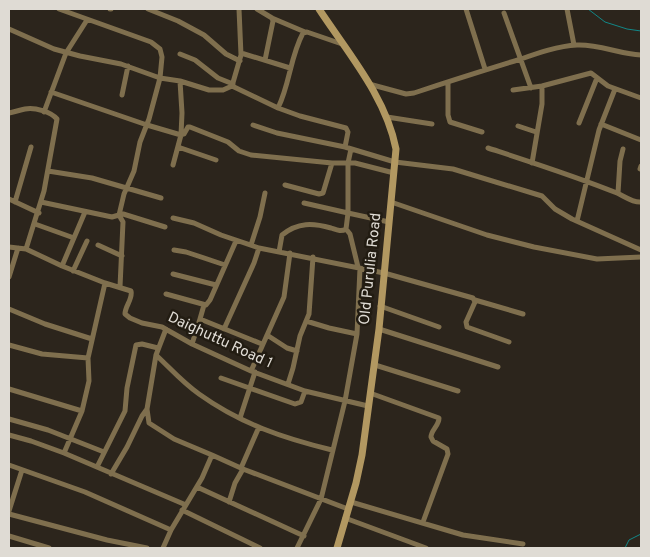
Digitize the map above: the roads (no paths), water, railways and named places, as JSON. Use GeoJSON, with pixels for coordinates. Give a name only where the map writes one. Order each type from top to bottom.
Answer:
{"type":"FeatureCollection","features":[{"type":"Feature","properties":{"kind":"main road","name":"Old Purulia Road"},"geometry":{"type":"LineString","coordinates":[[319,9],[369,84],[387,117],[396,149],[379,329],[362,455],[350,505],[336,548]]}},
{"type":"Feature","properties":{"kind":"street"},"geometry":{"type":"LineString","coordinates":[[9,247],[26,249],[73,271],[120,287],[123,222],[120,214],[126,187],[134,171],[140,142],[147,125],[160,78],[162,63],[160,49],[157,45],[137,36],[58,9]]}},
{"type":"Feature","properties":{"kind":"street"},"geometry":{"type":"LineString","coordinates":[[148,9],[204,35],[226,54],[240,61]]}},
{"type":"Feature","properties":{"kind":"street"},"geometry":{"type":"LineString","coordinates":[[9,29],[45,46],[66,53],[128,66],[160,78],[213,91],[228,89],[232,85],[240,61],[239,9]]}},
{"type":"Feature","properties":{"kind":"street"},"geometry":{"type":"LineString","coordinates":[[257,9],[272,18],[305,32],[342,44]]}},
{"type":"Feature","properties":{"kind":"street"},"geometry":{"type":"LineString","coordinates":[[466,9],[485,70]]}},
{"type":"Feature","properties":{"kind":"street"},"geometry":{"type":"LineString","coordinates":[[566,9],[574,45]]}},
{"type":"Feature","properties":{"kind":"street"},"geometry":{"type":"LineString","coordinates":[[504,14],[531,88]]}},
{"type":"Feature","properties":{"kind":"street"},"geometry":{"type":"LineString","coordinates":[[265,60],[272,18]]}},
{"type":"Feature","properties":{"kind":"street"},"geometry":{"type":"LineString","coordinates":[[44,112],[66,53],[87,20]]}},
{"type":"Feature","properties":{"kind":"street"},"geometry":{"type":"LineString","coordinates":[[278,108],[284,94],[295,51],[302,34],[305,32]]}},
{"type":"Feature","properties":{"kind":"street"},"geometry":{"type":"LineString","coordinates":[[369,84],[410,94],[520,59],[574,45],[609,48],[641,55]]}},
{"type":"Feature","properties":{"kind":"street"},"geometry":{"type":"LineString","coordinates":[[241,52],[290,68]]}},
{"type":"Feature","properties":{"kind":"street"},"geometry":{"type":"LineString","coordinates":[[180,54],[195,60],[218,78],[278,108],[346,128],[348,132],[348,213],[346,229],[350,234],[358,267],[360,268],[357,334],[345,401],[321,499],[297,548]]}},
{"type":"Feature","properties":{"kind":"street"},"geometry":{"type":"LineString","coordinates":[[122,95],[128,66]]}},
{"type":"Feature","properties":{"kind":"street"},"geometry":{"type":"LineString","coordinates":[[513,90],[542,86],[588,73],[593,74],[608,86],[641,98]]}},
{"type":"Feature","properties":{"kind":"street"},"geometry":{"type":"LineString","coordinates":[[579,123],[597,78]]}},
{"type":"Feature","properties":{"kind":"street"},"geometry":{"type":"LineString","coordinates":[[173,166],[182,135],[182,113],[177,81]]}},
{"type":"Feature","properties":{"kind":"street"},"geometry":{"type":"LineString","coordinates":[[448,82],[448,115],[450,122],[482,132]]}},
{"type":"Feature","properties":{"kind":"street"},"geometry":{"type":"LineString","coordinates":[[532,163],[542,104],[542,86]]}},
{"type":"Feature","properties":{"kind":"street"},"geometry":{"type":"LineString","coordinates":[[577,221],[602,124],[615,89]]}},
{"type":"Feature","properties":{"kind":"street"},"geometry":{"type":"LineString","coordinates":[[52,92],[182,135]]}},
{"type":"Feature","properties":{"kind":"street"},"geometry":{"type":"LineString","coordinates":[[9,113],[29,108],[53,115],[57,119],[42,202],[26,249]]}},
{"type":"Feature","properties":{"kind":"street"},"geometry":{"type":"LineString","coordinates":[[387,117],[432,124]]}},
{"type":"Feature","properties":{"kind":"street"},"geometry":{"type":"LineString","coordinates":[[602,124],[641,140]]}},
{"type":"Feature","properties":{"kind":"street"},"geometry":{"type":"LineString","coordinates":[[254,125],[277,133],[348,148],[395,162],[454,169],[542,196],[554,209],[641,250]]}},
{"type":"Feature","properties":{"kind":"street"},"geometry":{"type":"LineString","coordinates":[[518,126],[536,132]]}},
{"type":"Feature","properties":{"kind":"street"},"geometry":{"type":"LineString","coordinates":[[182,135],[190,127],[228,142],[245,154],[348,163],[394,173]]}},
{"type":"Feature","properties":{"kind":"street"},"geometry":{"type":"LineString","coordinates":[[15,202],[31,147]]}},
{"type":"Feature","properties":{"kind":"street"},"geometry":{"type":"LineString","coordinates":[[178,147],[216,160]]}},
{"type":"Feature","properties":{"kind":"street"},"geometry":{"type":"LineString","coordinates":[[488,148],[618,193],[641,203]]}},
{"type":"Feature","properties":{"kind":"street"},"geometry":{"type":"LineString","coordinates":[[618,193],[620,161],[624,149]]}},
{"type":"Feature","properties":{"kind":"street"},"geometry":{"type":"LineString","coordinates":[[285,185],[323,194],[332,163]]}},
{"type":"Feature","properties":{"kind":"street"},"geometry":{"type":"LineString","coordinates":[[48,171],[92,178],[161,198]]}},
{"type":"Feature","properties":{"kind":"street"},"geometry":{"type":"LineString","coordinates":[[251,245],[265,193]]}},
{"type":"Feature","properties":{"kind":"street"},"geometry":{"type":"LineString","coordinates":[[9,199],[39,213]]}},
{"type":"Feature","properties":{"kind":"street"},"geometry":{"type":"LineString","coordinates":[[42,202],[112,217],[120,214],[165,227]]}},
{"type":"Feature","properties":{"kind":"street"},"geometry":{"type":"LineString","coordinates":[[391,202],[487,235],[534,247],[597,259],[641,257]]}},
{"type":"Feature","properties":{"kind":"street"},"geometry":{"type":"LineString","coordinates":[[304,203],[389,222]]}},
{"type":"Feature","properties":{"kind":"street"},"geometry":{"type":"LineString","coordinates":[[62,266],[85,212]]}},
{"type":"Feature","properties":{"kind":"street"},"geometry":{"type":"LineString","coordinates":[[173,218],[194,223],[236,241],[259,248],[313,257],[384,273],[524,314]]}},
{"type":"Feature","properties":{"kind":"street"},"geometry":{"type":"LineString","coordinates":[[35,224],[74,238]]}},
{"type":"Feature","properties":{"kind":"street"},"geometry":{"type":"LineString","coordinates":[[279,252],[282,235],[298,226],[312,224],[342,231],[346,229]]}},
{"type":"Feature","properties":{"kind":"street"},"geometry":{"type":"LineString","coordinates":[[73,271],[87,241]]}},
{"type":"Feature","properties":{"kind":"street"},"geometry":{"type":"LineString","coordinates":[[192,344],[204,305],[208,303],[236,241]]}},
{"type":"Feature","properties":{"kind":"street"},"geometry":{"type":"LineString","coordinates":[[98,245],[122,256]]}},
{"type":"Feature","properties":{"kind":"street"},"geometry":{"type":"LineString","coordinates":[[9,277],[18,248]]}},
{"type":"Feature","properties":{"kind":"street"},"geometry":{"type":"LineString","coordinates":[[224,329],[259,248]]}},
{"type":"Feature","properties":{"kind":"street"},"geometry":{"type":"LineString","coordinates":[[174,250],[186,252],[225,266]]}},
{"type":"Feature","properties":{"kind":"street"},"geometry":{"type":"LineString","coordinates":[[240,418],[262,344],[284,296],[290,253]]}},
{"type":"Feature","properties":{"kind":"street"},"geometry":{"type":"LineString","coordinates":[[288,384],[310,305],[313,257]]}},
{"type":"Feature","properties":{"kind":"street"},"geometry":{"type":"LineString","coordinates":[[173,274],[216,285]]}},
{"type":"Feature","properties":{"kind":"street"},"geometry":{"type":"LineString","coordinates":[[64,453],[82,411],[88,380],[88,358],[105,283]]}},
{"type":"Feature","properties":{"kind":"street","name":"Daighuttu Road 1"},"geometry":{"type":"LineString","coordinates":[[120,287],[128,289],[132,293],[125,311],[127,316],[166,329],[192,344],[253,372],[305,391],[368,406]]}},
{"type":"Feature","properties":{"kind":"street"},"geometry":{"type":"LineString","coordinates":[[166,294],[204,305]]}},
{"type":"Feature","properties":{"kind":"street"},"geometry":{"type":"LineString","coordinates":[[475,300],[466,322],[467,327],[509,342]]}},
{"type":"Feature","properties":{"kind":"street"},"geometry":{"type":"LineString","coordinates":[[380,306],[439,327]]}},
{"type":"Feature","properties":{"kind":"street"},"geometry":{"type":"LineString","coordinates":[[9,310],[92,339]]}},
{"type":"Feature","properties":{"kind":"street"},"geometry":{"type":"LineString","coordinates":[[200,319],[262,344]]}},
{"type":"Feature","properties":{"kind":"street"},"geometry":{"type":"LineString","coordinates":[[306,321],[357,334]]}},
{"type":"Feature","properties":{"kind":"street"},"geometry":{"type":"LineString","coordinates":[[166,329],[156,355],[148,409],[148,420],[152,426],[174,439],[242,469],[321,499],[424,522],[462,535],[523,544]]}},
{"type":"Feature","properties":{"kind":"street"},"geometry":{"type":"LineString","coordinates":[[379,329],[498,367]]}},
{"type":"Feature","properties":{"kind":"street"},"geometry":{"type":"LineString","coordinates":[[267,335],[297,352]]}},
{"type":"Feature","properties":{"kind":"street"},"geometry":{"type":"LineString","coordinates":[[97,467],[124,411],[136,345],[142,344],[158,348]]}},
{"type":"Feature","properties":{"kind":"street"},"geometry":{"type":"LineString","coordinates":[[9,345],[42,354],[88,358]]}},
{"type":"Feature","properties":{"kind":"street"},"geometry":{"type":"LineString","coordinates":[[156,355],[200,395],[240,418],[288,439],[332,450]]}},
{"type":"Feature","properties":{"kind":"street"},"geometry":{"type":"LineString","coordinates":[[375,365],[458,391]]}},
{"type":"Feature","properties":{"kind":"street"},"geometry":{"type":"LineString","coordinates":[[221,378],[298,404],[301,402],[305,391]]}},
{"type":"Feature","properties":{"kind":"street"},"geometry":{"type":"LineString","coordinates":[[9,390],[82,411]]}},
{"type":"Feature","properties":{"kind":"street"},"geometry":{"type":"LineString","coordinates":[[370,393],[439,418],[431,437],[433,441],[448,450],[448,454],[424,522]]}},
{"type":"Feature","properties":{"kind":"street"},"geometry":{"type":"LineString","coordinates":[[110,474],[127,447],[142,416],[148,409]]}},
{"type":"Feature","properties":{"kind":"street"},"geometry":{"type":"LineString","coordinates":[[9,419],[70,438],[104,452]]}},
{"type":"Feature","properties":{"kind":"street"},"geometry":{"type":"LineString","coordinates":[[229,502],[259,427]]}},
{"type":"Feature","properties":{"kind":"street"},"geometry":{"type":"LineString","coordinates":[[9,435],[64,453],[186,505]]}},
{"type":"Feature","properties":{"kind":"street"},"geometry":{"type":"LineString","coordinates":[[163,548],[212,456]]}},
{"type":"Feature","properties":{"kind":"street"},"geometry":{"type":"LineString","coordinates":[[9,466],[85,492],[171,530]]}},
{"type":"Feature","properties":{"kind":"street"},"geometry":{"type":"LineString","coordinates":[[22,470],[9,513],[106,540],[138,548],[147,548]]}},
{"type":"Feature","properties":{"kind":"street"},"geometry":{"type":"LineString","coordinates":[[9,484],[16,486]]}},
{"type":"Feature","properties":{"kind":"street"},"geometry":{"type":"LineString","coordinates":[[197,487],[304,536]]}},
{"type":"Feature","properties":{"kind":"street"},"geometry":{"type":"LineString","coordinates":[[182,510],[260,548]]}},
{"type":"Feature","properties":{"kind":"street"},"geometry":{"type":"LineString","coordinates":[[345,518],[426,548]]}},
{"type":"Feature","properties":{"kind":"street"},"geometry":{"type":"LineString","coordinates":[[9,536],[49,548]]}},
{"type":"Feature","properties":{"kind":"waterway"},"geometry":{"type":"LineString","coordinates":[[588,9],[605,22],[641,31]]}},
{"type":"Feature","properties":{"kind":"waterway"},"geometry":{"type":"LineString","coordinates":[[625,548],[629,540],[641,534]]}}]}
